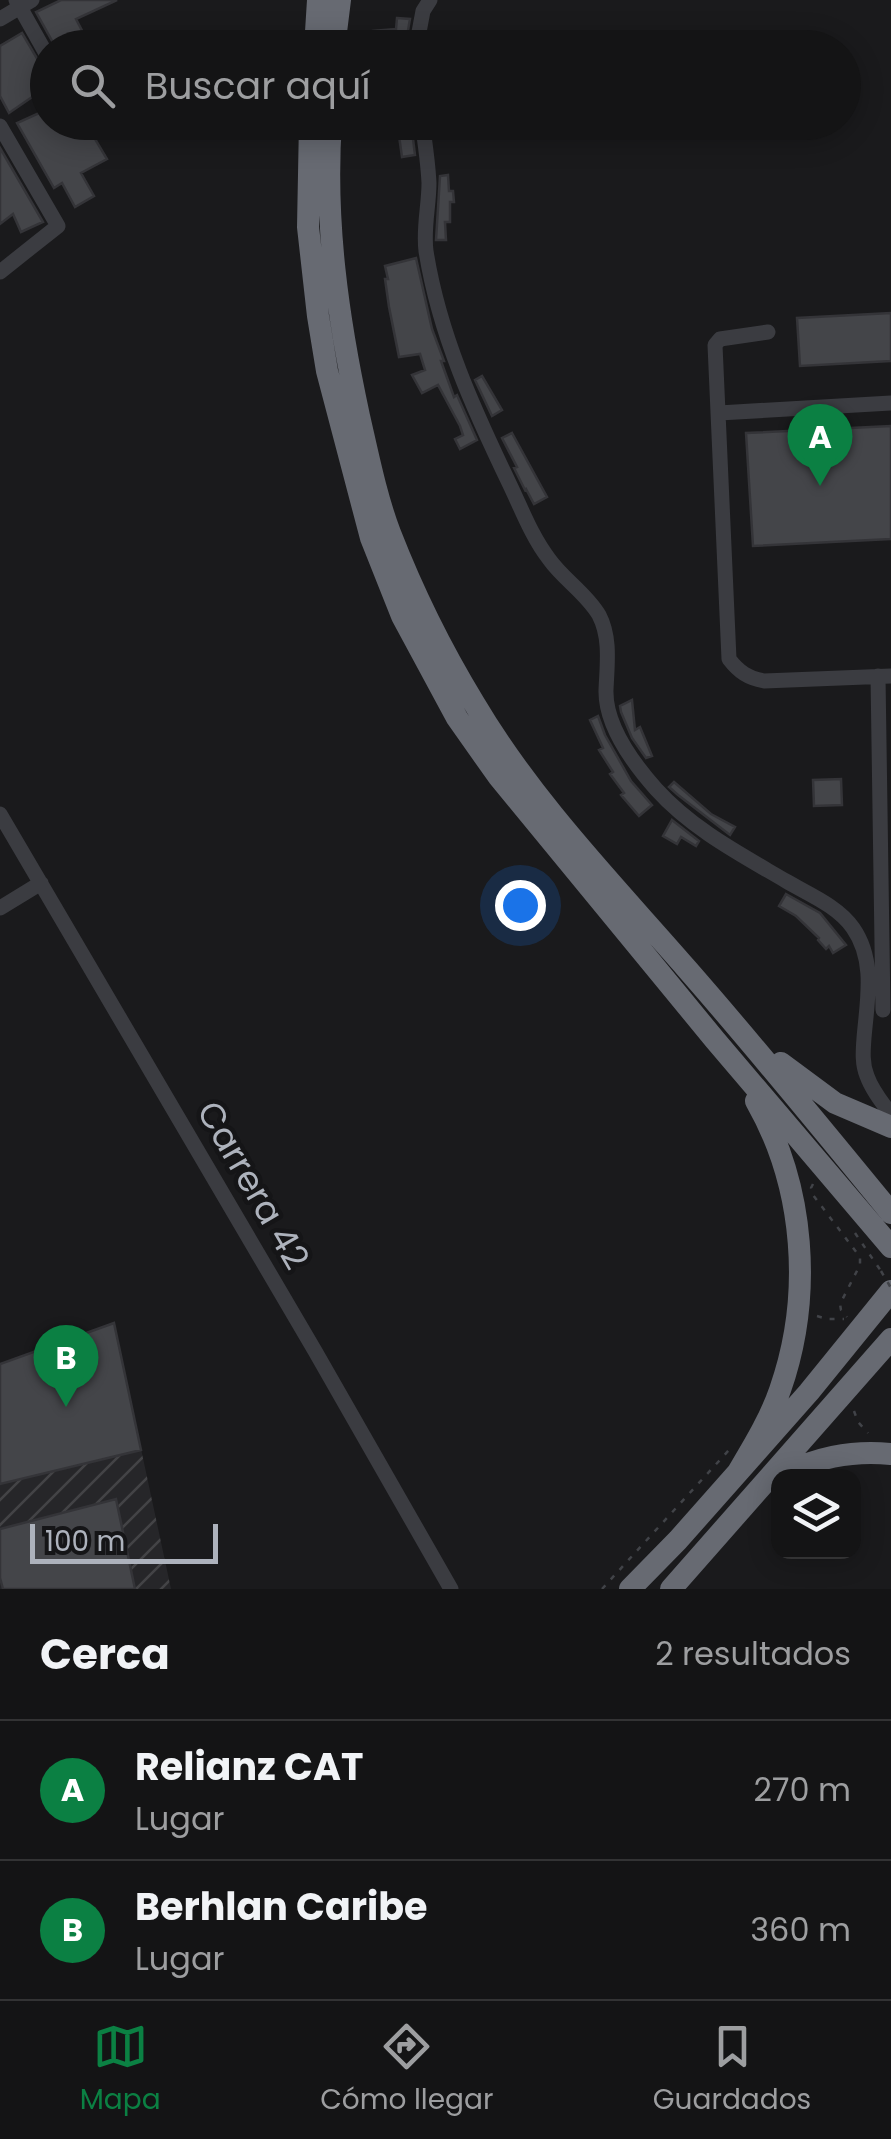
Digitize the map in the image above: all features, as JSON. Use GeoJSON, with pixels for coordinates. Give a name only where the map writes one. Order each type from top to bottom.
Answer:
{"type":"FeatureCollection","features":[{"type":"Feature","properties":{"kind":"highway"},"geometry":{"type":"LineString","coordinates":[[316,30],[318,0]]}},
{"type":"Feature","properties":{"kind":"highway"},"geometry":{"type":"LineString","coordinates":[[336,30],[340,0]]}},
{"type":"Feature","properties":{"kind":"highway"},"geometry":{"type":"LineString","coordinates":[[310,140],[308,227],[328,371],[371,538],[402,616],[458,718],[498,776],[891,1247]]}},
{"type":"Feature","properties":{"kind":"highway"},"geometry":{"type":"LineString","coordinates":[[331,140],[333,262],[348,365],[389,530],[420,604],[476,706],[516,767],[734,1022],[891,1214]]}},
{"type":"Feature","properties":{"kind":"highway"},"geometry":{"type":"LineString","coordinates":[[734,1022],[835,1103],[890,1122]]}},
{"type":"Feature","properties":{"kind":"highway"},"geometry":{"type":"LineString","coordinates":[[716,1040],[758,1104],[783,1161],[800,1252],[793,1345],[762,1432],[738,1472]]}},
{"type":"Feature","properties":{"kind":"highway"},"geometry":{"type":"LineString","coordinates":[[630,1589],[809,1392],[886,1284]]}},
{"type":"Feature","properties":{"kind":"highway"},"geometry":{"type":"LineString","coordinates":[[671,1589],[891,1339]]}},
{"type":"Feature","properties":{"kind":"highway"},"geometry":{"type":"LineString","coordinates":[[794,1469],[828,1456],[891,1454]]}},
{"type":"Feature","properties":{"kind":"highway"},"geometry":{"type":"LineString","coordinates":[[757,1492],[771,1482]]}},
{"type":"Feature","properties":{"kind":"street"},"geometry":{"type":"LineString","coordinates":[[419,30],[430,0]]}},
{"type":"Feature","properties":{"kind":"street"},"geometry":{"type":"LineString","coordinates":[[0,19],[23,2],[36,30]]}},
{"type":"Feature","properties":{"kind":"street"},"geometry":{"type":"LineString","coordinates":[[0,126],[58,226],[1,268]]}},
{"type":"Feature","properties":{"kind":"street"},"geometry":{"type":"LineString","coordinates":[[424,140],[429,185],[426,249],[451,350],[474,409],[536,539],[550,562],[576,584],[600,617],[608,656],[609,714],[621,741],[678,812],[726,846],[820,900],[853,927],[867,958],[869,980],[863,1056],[866,1076],[890,1122]]}},
{"type":"Feature","properties":{"kind":"street"},"geometry":{"type":"LineString","coordinates":[[768,332],[716,342],[729,659],[738,671],[764,681],[884,676],[883,1010]]}},
{"type":"Feature","properties":{"kind":"street"},"geometry":{"type":"LineString","coordinates":[[719,413],[891,403]]}},
{"type":"Feature","properties":{"kind":"street","name":"Carrera 42"},"geometry":{"type":"LineString","coordinates":[[0,814],[452,1589]]}},
{"type":"Feature","properties":{"kind":"street"},"geometry":{"type":"LineString","coordinates":[[0,908],[41,884]]}},
{"type":"Feature","properties":{"kind":"path"},"geometry":{"type":"LineString","coordinates":[[799,1299],[807,1300],[815,1315],[848,1318],[840,1304],[860,1265],[858,1251],[813,1195],[810,1188],[818,1183]]}},
{"type":"Feature","properties":{"kind":"path"},"geometry":{"type":"LineString","coordinates":[[852,1229],[886,1284]]}},
{"type":"Feature","properties":{"kind":"path"},"geometry":{"type":"LineString","coordinates":[[886,1284],[891,1273]]}},
{"type":"Feature","properties":{"kind":"path"},"geometry":{"type":"LineString","coordinates":[[854,1406],[858,1422],[869,1435]]}},
{"type":"Feature","properties":{"kind":"path"},"geometry":{"type":"LineString","coordinates":[[602,1589],[736,1440]]}},
{"type":"Feature","properties":{"kind":"shaded area"},"geometry":{"type":"Polygon","coordinates":[[[114,1323],[171,1589],[0,1589],[0,1364],[114,1323]]]}},
{"type":"Feature","properties":{"kind":"building"},"geometry":{"type":"Polygon","coordinates":[[[61,0],[117,0],[76,19],[82,30],[46,30],[36,12],[61,0]]]}},
{"type":"Feature","properties":{"kind":"building"},"geometry":{"type":"Polygon","coordinates":[[[397,18],[410,19],[408,30],[384,30],[396,29],[397,18]]]}},
{"type":"Feature","properties":{"kind":"building"},"geometry":{"type":"Polygon","coordinates":[[[22,33],[30,47],[30,98],[9,113],[0,96],[0,46],[22,33]]]}},
{"type":"Feature","properties":{"kind":"building"},"geometry":{"type":"Polygon","coordinates":[[[30,117],[30,140],[96,140],[107,159],[81,173],[94,196],[75,207],[62,183],[54,188],[17,123],[30,117]]]}},
{"type":"Feature","properties":{"kind":"building"},"geometry":{"type":"Polygon","coordinates":[[[400,140],[413,140],[415,155],[402,157],[400,140]]]}},
{"type":"Feature","properties":{"kind":"building"},"geometry":{"type":"Polygon","coordinates":[[[0,148],[43,222],[21,232],[13,214],[0,224],[0,148]]]}},
{"type":"Feature","properties":{"kind":"building"},"geometry":{"type":"Polygon","coordinates":[[[448,175],[454,202],[450,202],[450,222],[445,222],[446,240],[436,240],[440,176],[448,175]]]}},
{"type":"Feature","properties":{"kind":"building"},"geometry":{"type":"Polygon","coordinates":[[[416,258],[441,361],[454,397],[457,395],[477,440],[460,449],[455,439],[463,435],[460,426],[438,385],[422,393],[412,375],[425,370],[420,354],[399,357],[385,266],[416,258]]]}},
{"type":"Feature","properties":{"kind":"building"},"geometry":{"type":"Polygon","coordinates":[[[891,313],[891,361],[800,366],[797,318],[891,313]]]}},
{"type":"Feature","properties":{"kind":"building"},"geometry":{"type":"Polygon","coordinates":[[[482,376],[502,410],[492,416],[475,380],[482,376]]]}},
{"type":"Feature","properties":{"kind":"building"},"geometry":{"type":"Polygon","coordinates":[[[891,426],[891,539],[753,546],[746,433],[891,426]]]}},
{"type":"Feature","properties":{"kind":"building"},"geometry":{"type":"Polygon","coordinates":[[[512,433],[547,497],[534,504],[502,438],[512,433]]]}},
{"type":"Feature","properties":{"kind":"building"},"geometry":{"type":"Polygon","coordinates":[[[632,700],[635,730],[640,727],[652,756],[646,758],[621,712],[620,706],[632,700]]]}},
{"type":"Feature","properties":{"kind":"building"},"geometry":{"type":"Polygon","coordinates":[[[598,716],[631,781],[652,805],[639,816],[621,795],[624,793],[599,750],[603,748],[590,720],[598,716]]]}},
{"type":"Feature","properties":{"kind":"building"},"geometry":{"type":"Polygon","coordinates":[[[841,779],[842,805],[814,806],[813,780],[841,779]]]}},
{"type":"Feature","properties":{"kind":"building"},"geometry":{"type":"Polygon","coordinates":[[[674,782],[711,814],[735,827],[730,835],[669,787],[674,782]]]}},
{"type":"Feature","properties":{"kind":"building"},"geometry":{"type":"Polygon","coordinates":[[[672,820],[699,841],[696,846],[681,837],[677,844],[663,836],[672,820]]]}},
{"type":"Feature","properties":{"kind":"building"},"geometry":{"type":"Polygon","coordinates":[[[786,894],[820,913],[846,945],[833,953],[829,946],[826,949],[796,916],[779,906],[786,894]]]}},
{"type":"Feature","properties":{"kind":"building"},"geometry":{"type":"Polygon","coordinates":[[[114,1323],[141,1450],[0,1484],[0,1364],[114,1323]]]}},
{"type":"Feature","properties":{"kind":"building"},"geometry":{"type":"Polygon","coordinates":[[[116,1499],[135,1589],[3,1589],[0,1529],[116,1499]]]}},
{"type":"Feature","properties":{"kind":"place","name":"Relianz CAT"},"geometry":{"type":"Point","coordinates":[820,486]}},
{"type":"Feature","properties":{"kind":"place","name":"Berhlan Caribe"},"geometry":{"type":"Point","coordinates":[66,1407]}}]}
